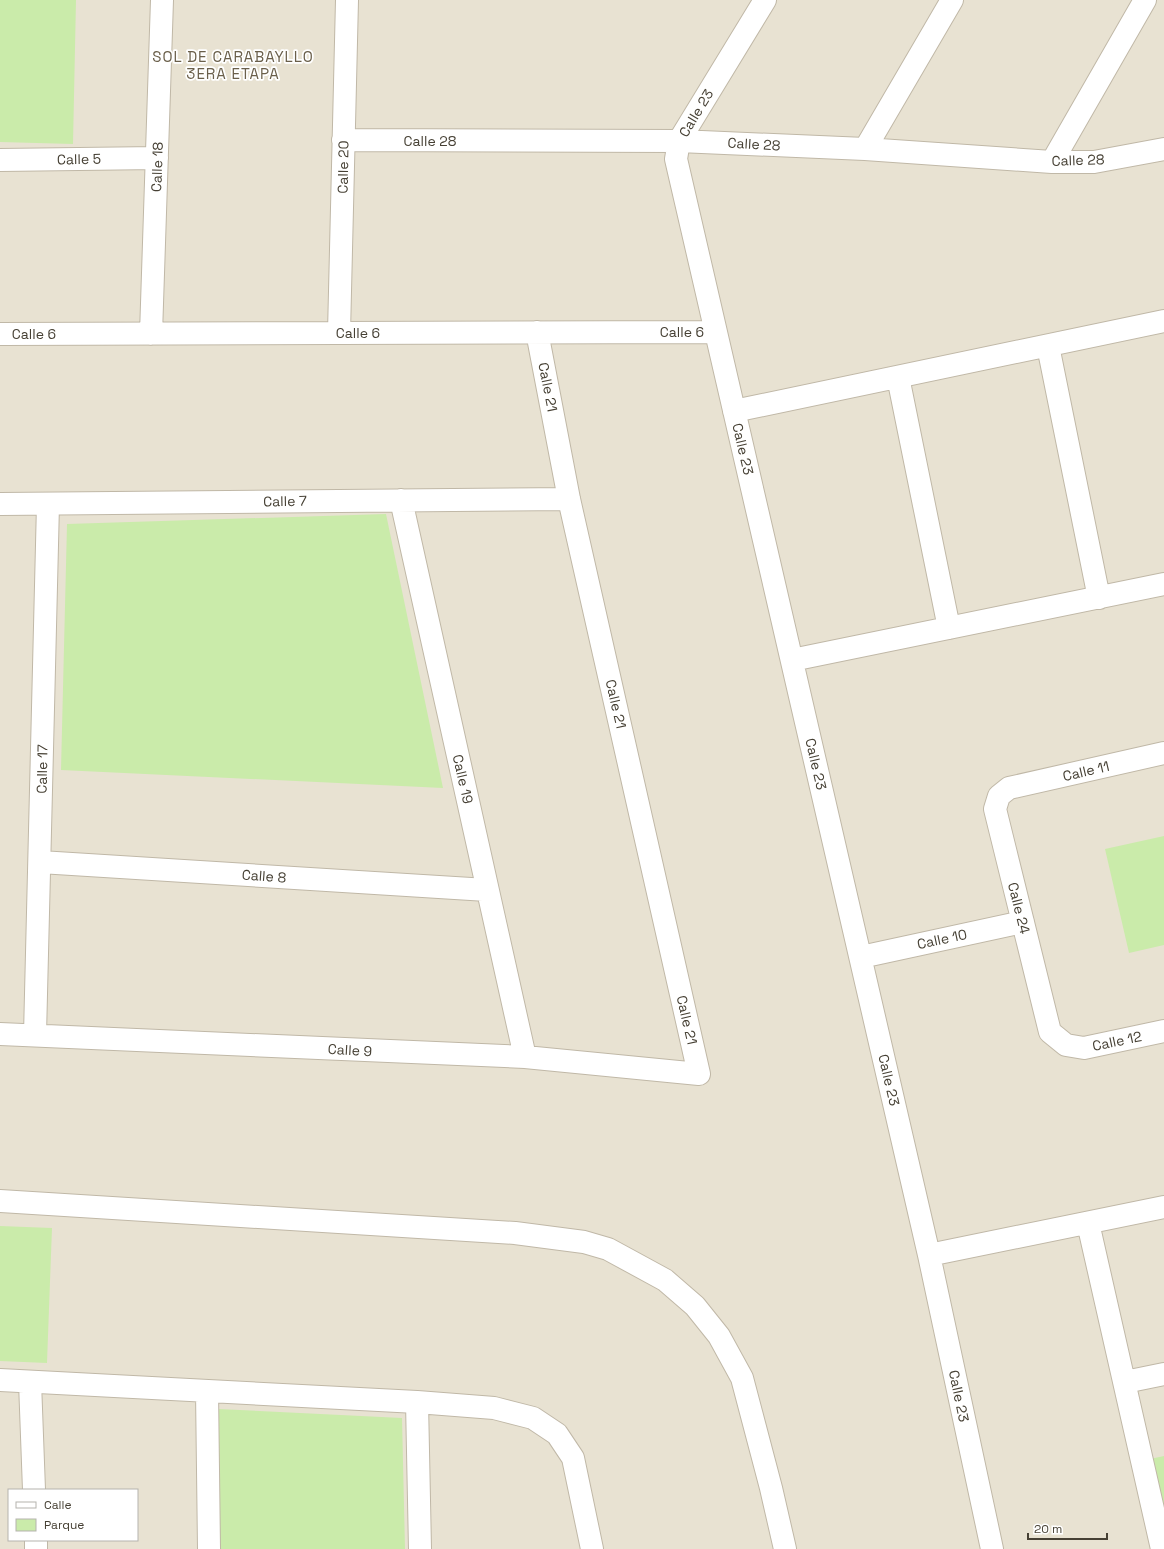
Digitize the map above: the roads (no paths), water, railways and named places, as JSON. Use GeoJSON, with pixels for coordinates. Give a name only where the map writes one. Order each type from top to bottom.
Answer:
{"type":"FeatureCollection","features":[{"type":"Feature","properties":{"kind":"street","name":"Calle 18"},"geometry":{"type":"LineString","coordinates":[[151,334],[162,0]]}},
{"type":"Feature","properties":{"kind":"street","name":"Calle 20"},"geometry":{"type":"LineString","coordinates":[[339,333],[346,0]]}},
{"type":"Feature","properties":{"kind":"street","name":"Calle 23"},"geometry":{"type":"LineString","coordinates":[[765,0],[679,141],[676,159],[930,1255],[992,1549]]}},
{"type":"Feature","properties":{"kind":"street"},"geometry":{"type":"LineString","coordinates":[[865,149],[952,0]]}},
{"type":"Feature","properties":{"kind":"street"},"geometry":{"type":"LineString","coordinates":[[1052,162],[1145,0]]}},
{"type":"Feature","properties":{"kind":"street","name":"Calle 28"},"geometry":{"type":"LineString","coordinates":[[343,140],[679,141],[865,149],[1052,162],[1094,162],[1164,149]]}},
{"type":"Feature","properties":{"kind":"street","name":"Calle 5"},"geometry":{"type":"LineString","coordinates":[[0,160],[157,158]]}},
{"type":"Feature","properties":{"kind":"street"},"geometry":{"type":"LineString","coordinates":[[734,411],[1164,322]]}},
{"type":"Feature","properties":{"kind":"street","name":"Calle 21"},"geometry":{"type":"LineString","coordinates":[[537,332],[569,499],[699,1074]]}},
{"type":"Feature","properties":{"kind":"street","name":"Calle 6"},"geometry":{"type":"LineString","coordinates":[[0,334],[716,332]]}},
{"type":"Feature","properties":{"kind":"street"},"geometry":{"type":"LineString","coordinates":[[1048,346],[1099,598]]}},
{"type":"Feature","properties":{"kind":"street"},"geometry":{"type":"LineString","coordinates":[[898,377],[949,628]]}},
{"type":"Feature","properties":{"kind":"street","name":"Calle 7"},"geometry":{"type":"LineString","coordinates":[[0,504],[569,499]]}},
{"type":"Feature","properties":{"kind":"street","name":"Calle 19"},"geometry":{"type":"LineString","coordinates":[[401,500],[524,1057]]}},
{"type":"Feature","properties":{"kind":"street","name":"Calle 17"},"geometry":{"type":"LineString","coordinates":[[35,1035],[48,504]]}},
{"type":"Feature","properties":{"kind":"street"},"geometry":{"type":"LineString","coordinates":[[792,660],[1164,584]]}},
{"type":"Feature","properties":{"kind":"street","name":"Calle 11"},"geometry":{"type":"LineString","coordinates":[[1009,788],[1164,753]]}},
{"type":"Feature","properties":{"kind":"street","name":"Calle 24"},"geometry":{"type":"LineString","coordinates":[[1009,788],[999,796],[995,809],[1050,1032]]}},
{"type":"Feature","properties":{"kind":"street","name":"Calle 8"},"geometry":{"type":"LineString","coordinates":[[40,862],[487,890]]}},
{"type":"Feature","properties":{"kind":"street","name":"Calle 10"},"geometry":{"type":"LineString","coordinates":[[861,957],[1023,922]]}},
{"type":"Feature","properties":{"kind":"street","name":"Calle 12"},"geometry":{"type":"LineString","coordinates":[[1050,1032],[1066,1045],[1084,1048],[1164,1031]]}},
{"type":"Feature","properties":{"kind":"street","name":"Calle 9"},"geometry":{"type":"LineString","coordinates":[[0,1034],[524,1057],[699,1074]]}},
{"type":"Feature","properties":{"kind":"street"},"geometry":{"type":"LineString","coordinates":[[0,1200],[515,1233],[584,1242],[608,1249],[665,1280],[695,1306],[719,1336],[742,1378],[772,1488],[785,1549]]}},
{"type":"Feature","properties":{"kind":"street"},"geometry":{"type":"LineString","coordinates":[[930,1255],[1164,1207]]}},
{"type":"Feature","properties":{"kind":"street"},"geometry":{"type":"LineString","coordinates":[[1088,1223],[1162,1549]]}},
{"type":"Feature","properties":{"kind":"street"},"geometry":{"type":"LineString","coordinates":[[1125,1382],[1164,1374]]}},
{"type":"Feature","properties":{"kind":"street"},"geometry":{"type":"LineString","coordinates":[[0,1380],[417,1402],[494,1408],[532,1418],[557,1434],[573,1458],[592,1549]]}},
{"type":"Feature","properties":{"kind":"street"},"geometry":{"type":"LineString","coordinates":[[30,1382],[34,1489]]}},
{"type":"Feature","properties":{"kind":"street"},"geometry":{"type":"LineString","coordinates":[[207,1391],[210,1549]]}},
{"type":"Feature","properties":{"kind":"street"},"geometry":{"type":"LineString","coordinates":[[417,1402],[420,1549]]}},
{"type":"Feature","properties":{"kind":"district","name":"SOL DE CARABAYLLO 3ERA ETAPA"},"geometry":{"type":"Point","coordinates":[233,66]}}]}
